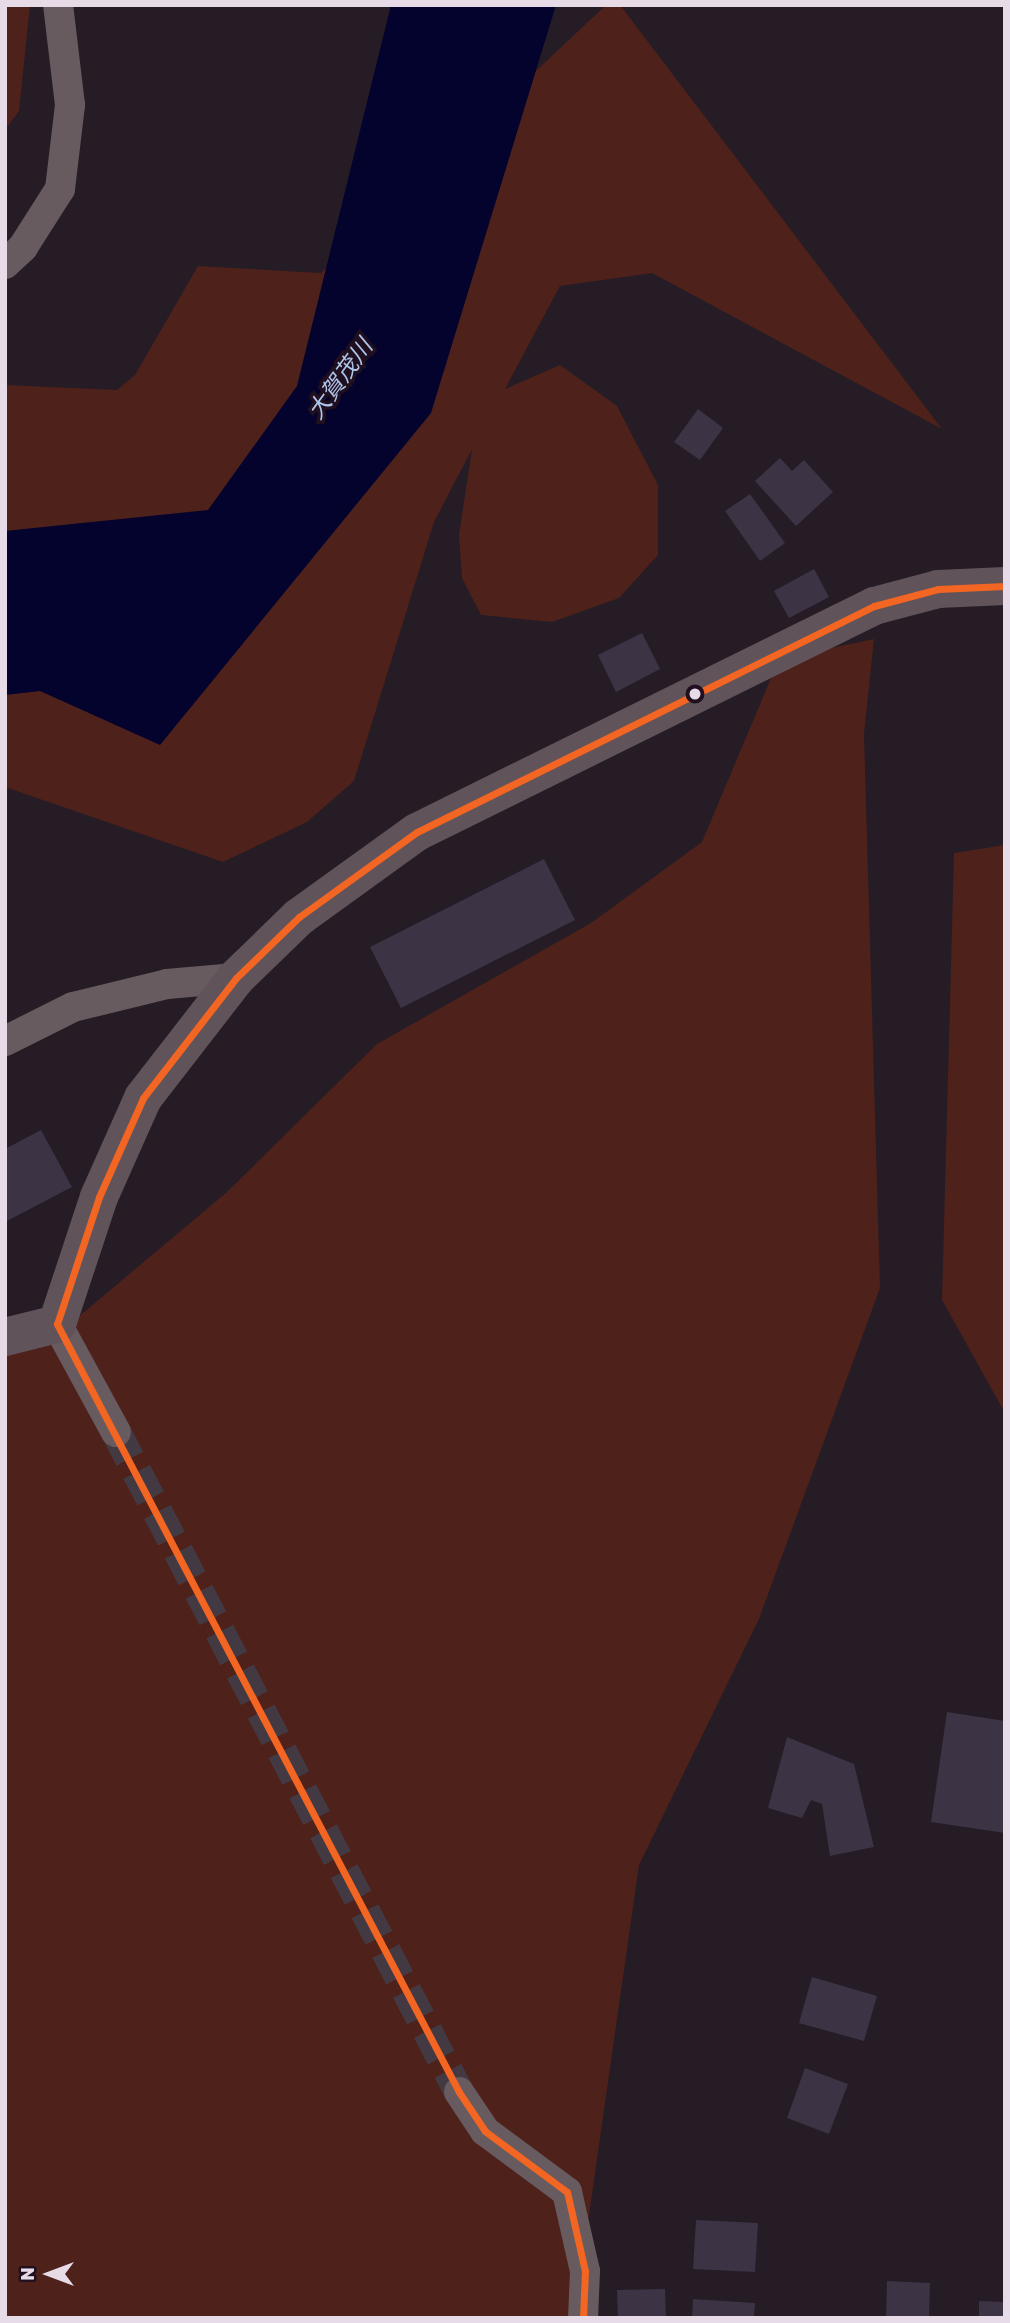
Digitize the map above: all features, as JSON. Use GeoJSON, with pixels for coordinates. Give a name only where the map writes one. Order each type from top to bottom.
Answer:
{"type":"FeatureCollection","features":[{"type":"Feature","properties":{"kind":"street"},"geometry":{"type":"LineString","coordinates":[[5,264],[23,247],[60,189],[70,105],[58,5]]}},
{"type":"Feature","properties":{"kind":"street"},"geometry":{"type":"LineString","coordinates":[[116,1432],[57,1325],[99,1196],[143,1097],[236,978],[299,917],[417,832],[874,606],[938,590],[1005,586]]}},
{"type":"Feature","properties":{"kind":"street"},"geometry":{"type":"LineString","coordinates":[[5,1041],[73,1007],[167,984],[236,978]]}},
{"type":"Feature","properties":{"kind":"street"},"geometry":{"type":"LineString","coordinates":[[5,1337],[57,1325]]}},
{"type":"Feature","properties":{"kind":"street"},"geometry":{"type":"LineString","coordinates":[[459,2092],[485,2131],[567,2192],[585,2271],[583,2318]]}},
{"type":"Feature","properties":{"kind":"shaded area"},"geometry":{"type":"Polygon","coordinates":[[[5,5],[30,5],[19,111],[5,130],[5,5]]]}},
{"type":"Feature","properties":{"kind":"shaded area"},"geometry":{"type":"Polygon","coordinates":[[[606,5],[620,5],[942,429],[652,273],[560,286],[505,389],[560,365],[617,406],[658,485],[658,555],[619,598],[552,622],[481,615],[462,578],[459,535],[472,449],[434,522],[354,781],[307,822],[223,862],[5,787],[5,385],[117,390],[135,375],[198,266],[321,273],[606,5]]]}},
{"type":"Feature","properties":{"kind":"shaded area"},"geometry":{"type":"Polygon","coordinates":[[[874,639],[864,734],[880,1288],[759,1619],[639,1865],[582,2264],[568,2318],[5,2318],[5,1353],[46,1344],[227,1192],[377,1044],[591,923],[702,842],[779,659],[874,639]]]}},
{"type":"Feature","properties":{"kind":"shaded area"},"geometry":{"type":"Polygon","coordinates":[[[1005,845],[1005,1413],[942,1300],[954,853],[1005,845]]]}},
{"type":"Feature","properties":{"kind":"water","name":"大賀茂川"},"geometry":{"type":"Polygon","coordinates":[[[391,5],[556,5],[431,413],[160,745],[40,691],[5,695],[5,531],[208,510],[297,386],[391,5]]]}},
{"type":"Feature","properties":{"kind":"building"},"geometry":{"type":"Polygon","coordinates":[[[698,409],[723,428],[700,460],[674,442],[698,409]]]}},
{"type":"Feature","properties":{"kind":"building"},"geometry":{"type":"Polygon","coordinates":[[[780,458],[792,471],[804,460],[833,492],[796,526],[755,481],[780,458]]]}},
{"type":"Feature","properties":{"kind":"building"},"geometry":{"type":"Polygon","coordinates":[[[750,494],[785,543],[760,561],[725,511],[750,494]]]}},
{"type":"Feature","properties":{"kind":"building"},"geometry":{"type":"Polygon","coordinates":[[[814,569],[829,597],[789,618],[774,591],[814,569]]]}},
{"type":"Feature","properties":{"kind":"building"},"geometry":{"type":"Polygon","coordinates":[[[642,633],[660,669],[616,692],[598,655],[642,633]]]}},
{"type":"Feature","properties":{"kind":"building"},"geometry":{"type":"Polygon","coordinates":[[[544,859],[575,920],[401,1008],[370,947],[544,859]]]}},
{"type":"Feature","properties":{"kind":"building"},"geometry":{"type":"Polygon","coordinates":[[[41,1130],[72,1187],[5,1222],[5,1149],[41,1130]]]}},
{"type":"Feature","properties":{"kind":"building"},"geometry":{"type":"Polygon","coordinates":[[[947,1712],[1005,1721],[1005,1833],[931,1822],[947,1712]]]}},
{"type":"Feature","properties":{"kind":"building"},"geometry":{"type":"Polygon","coordinates":[[[787,1737],[854,1764],[874,1847],[830,1856],[822,1804],[811,1800],[802,1818],[768,1808],[787,1737]]]}},
{"type":"Feature","properties":{"kind":"building"},"geometry":{"type":"Polygon","coordinates":[[[812,1977],[877,1996],[864,2041],[799,2023],[812,1977]]]}},
{"type":"Feature","properties":{"kind":"building"},"geometry":{"type":"Polygon","coordinates":[[[805,2068],[848,2084],[829,2134],[787,2118],[805,2068]]]}},
{"type":"Feature","properties":{"kind":"building"},"geometry":{"type":"Polygon","coordinates":[[[696,2220],[758,2223],[755,2272],[693,2269],[696,2220]]]}},
{"type":"Feature","properties":{"kind":"building"},"geometry":{"type":"Polygon","coordinates":[[[887,2281],[930,2283],[929,2318],[886,2318],[887,2281]]]}},
{"type":"Feature","properties":{"kind":"building"},"geometry":{"type":"Polygon","coordinates":[[[665,2289],[666,2318],[618,2318],[617,2290],[665,2289]]]}},
{"type":"Feature","properties":{"kind":"building"},"geometry":{"type":"Polygon","coordinates":[[[693,2299],[755,2303],[754,2318],[692,2318],[693,2299]]]}},
{"type":"Feature","properties":{"kind":"building"},"geometry":{"type":"Polygon","coordinates":[[[979,2301],[1005,2302],[1005,2318],[979,2318],[979,2301]]]}},
{"type":"Feature","properties":{"kind":"tunnel"},"geometry":{"type":"LineString","coordinates":[[116,1432],[459,2092]]}},
{"type":"Feature","properties":{"kind":"transit line"},"geometry":{"type":"LineString","coordinates":[[583,2318],[585,2271],[567,2192],[485,2131],[459,2092],[57,1324],[99,1197],[143,1098],[236,978],[299,917],[417,832],[874,606],[938,589],[1005,586]]}}]}
